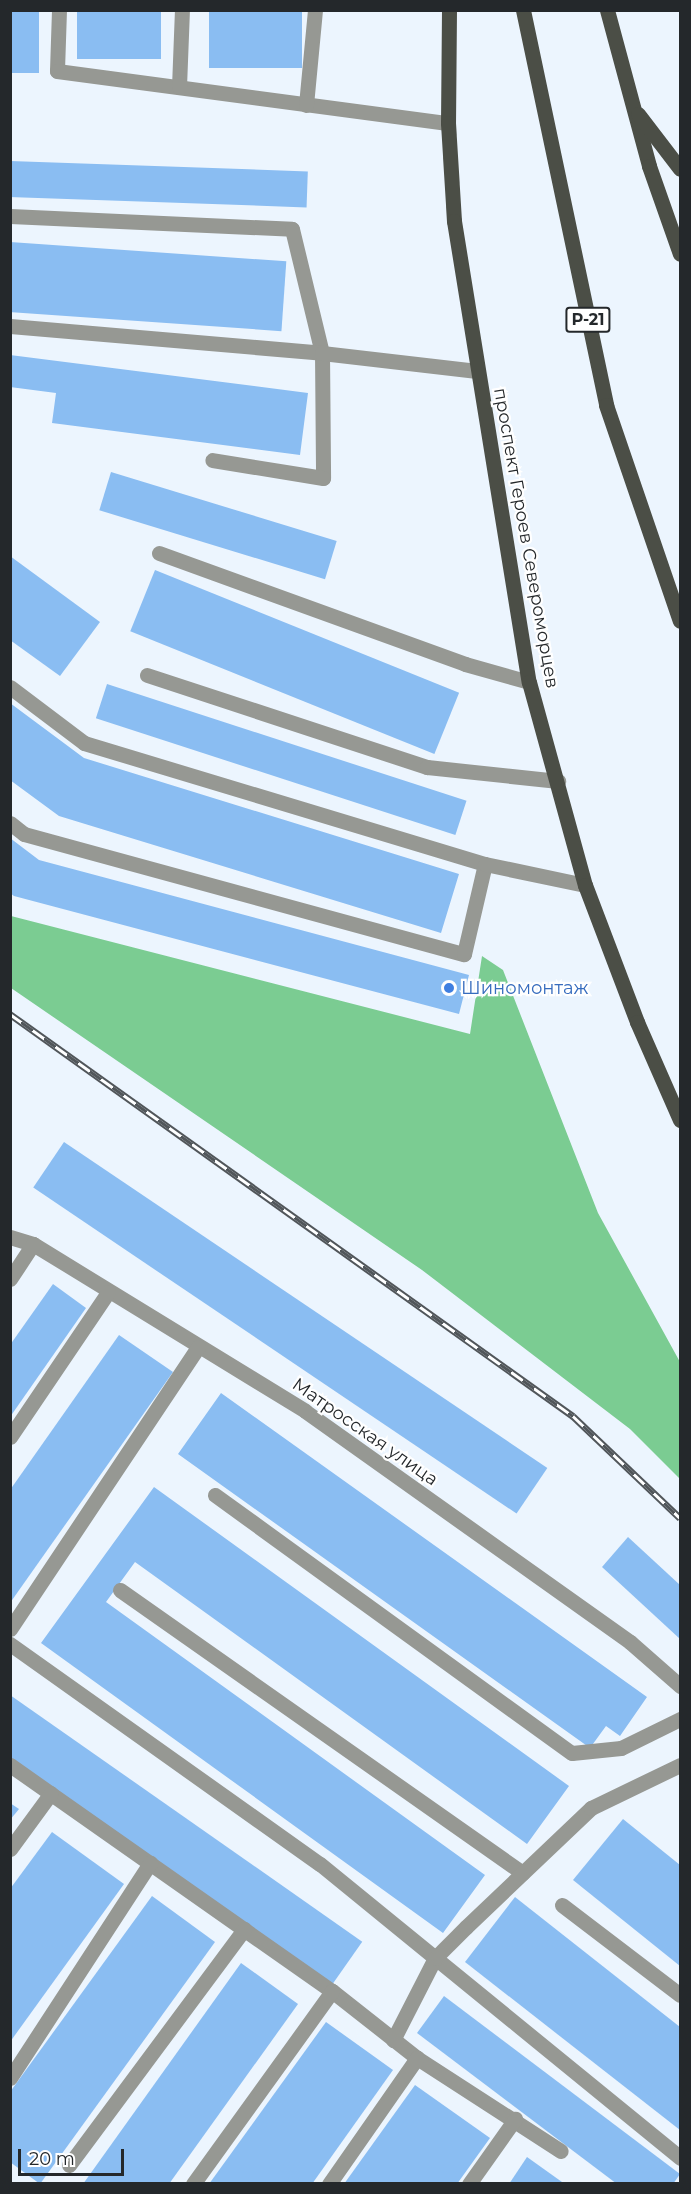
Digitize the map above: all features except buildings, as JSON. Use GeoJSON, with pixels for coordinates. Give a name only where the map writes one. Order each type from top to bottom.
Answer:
{"type":"FeatureCollection","features":[{"type":"Feature","properties":{"kind":"main road","name":"проспект Героев Североморцев"},"geometry":{"type":"LineString","coordinates":[[449,10],[448,123],[454,221],[477,371],[510,549],[529,682],[585,885],[637,1022],[681,1120]]}},
{"type":"Feature","properties":{"kind":"main road","name":"Р-21"},"geometry":{"type":"LineString","coordinates":[[523,10],[606,405],[681,621]]}},
{"type":"Feature","properties":{"kind":"main road"},"geometry":{"type":"LineString","coordinates":[[607,10],[633,107],[681,254]]}},
{"type":"Feature","properties":{"kind":"main road"},"geometry":{"type":"LineString","coordinates":[[633,107],[681,169]]}},
{"type":"Feature","properties":{"kind":"lane"},"geometry":{"type":"LineString","coordinates":[[59,10],[57,71],[448,123]]}},
{"type":"Feature","properties":{"kind":"lane"},"geometry":{"type":"LineString","coordinates":[[179,87],[182,10]]}},
{"type":"Feature","properties":{"kind":"lane"},"geometry":{"type":"LineString","coordinates":[[306,105],[315,10]]}},
{"type":"Feature","properties":{"kind":"lane"},"geometry":{"type":"LineString","coordinates":[[10,216],[292,229],[322,353],[323,478],[212,460]]}},
{"type":"Feature","properties":{"kind":"lane"},"geometry":{"type":"LineString","coordinates":[[10,326],[322,353],[477,371]]}},
{"type":"Feature","properties":{"kind":"lane"},"geometry":{"type":"LineString","coordinates":[[159,553],[465,664],[529,682]]}},
{"type":"Feature","properties":{"kind":"lane"},"geometry":{"type":"LineString","coordinates":[[147,675],[427,767],[558,781]]}},
{"type":"Feature","properties":{"kind":"lane"},"geometry":{"type":"LineString","coordinates":[[10,687],[84,743],[485,864],[585,885]]}},
{"type":"Feature","properties":{"kind":"lane"},"geometry":{"type":"LineString","coordinates":[[10,823],[24,834],[464,954],[485,864]]}},
{"type":"Feature","properties":{"kind":"lane","name":"Матросская улица"},"geometry":{"type":"LineString","coordinates":[[10,1237],[33,1244],[305,1411],[630,1642],[681,1686]]}},
{"type":"Feature","properties":{"kind":"lane"},"geometry":{"type":"LineString","coordinates":[[10,1279],[33,1244]]}},
{"type":"Feature","properties":{"kind":"lane"},"geometry":{"type":"LineString","coordinates":[[10,1437],[108,1292]]}},
{"type":"Feature","properties":{"kind":"lane"},"geometry":{"type":"LineString","coordinates":[[10,1629],[198,1347]]}},
{"type":"Feature","properties":{"kind":"lane"},"geometry":{"type":"LineString","coordinates":[[215,1496],[572,1753],[621,1748],[681,1719]]}},
{"type":"Feature","properties":{"kind":"lane"},"geometry":{"type":"LineString","coordinates":[[120,1590],[523,1873]]}},
{"type":"Feature","properties":{"kind":"lane"},"geometry":{"type":"LineString","coordinates":[[10,1644],[320,1864],[681,2158]]}},
{"type":"Feature","properties":{"kind":"lane"},"geometry":{"type":"LineString","coordinates":[[10,1765],[332,1991],[417,2058],[515,2119],[561,2151]]}},
{"type":"Feature","properties":{"kind":"lane"},"geometry":{"type":"LineString","coordinates":[[393,2040],[435,1958],[591,1808],[681,1765]]}},
{"type":"Feature","properties":{"kind":"lane"},"geometry":{"type":"LineString","coordinates":[[10,1849],[51,1793]]}},
{"type":"Feature","properties":{"kind":"lane"},"geometry":{"type":"LineString","coordinates":[[10,2078],[150,1863]]}},
{"type":"Feature","properties":{"kind":"lane"},"geometry":{"type":"LineString","coordinates":[[562,1905],[681,1995]]}},
{"type":"Feature","properties":{"kind":"lane"},"geometry":{"type":"LineString","coordinates":[[69,2165],[244,1929]]}},
{"type":"Feature","properties":{"kind":"lane"},"geometry":{"type":"LineString","coordinates":[[193,2184],[332,1991]]}},
{"type":"Feature","properties":{"kind":"lane"},"geometry":{"type":"LineString","coordinates":[[329,2184],[417,2058]]}},
{"type":"Feature","properties":{"kind":"lane"},"geometry":{"type":"LineString","coordinates":[[469,2184],[515,2119]]}},
{"type":"Feature","properties":{"kind":"green space"},"geometry":{"type":"Polygon","coordinates":[[[11,916],[470,1034],[482,956],[503,970],[598,1213],[680,1362],[680,1479],[630,1429],[422,1270],[11,988],[11,916]]]}},
{"type":"Feature","properties":{"kind":"railway"},"geometry":{"type":"LineString","coordinates":[[10,1014],[573,1416],[680,1518]]}},
{"type":"Feature","properties":{"kind":"place","name":"Шиномонтаж"},"geometry":{"type":"Point","coordinates":[449,988]}}]}
